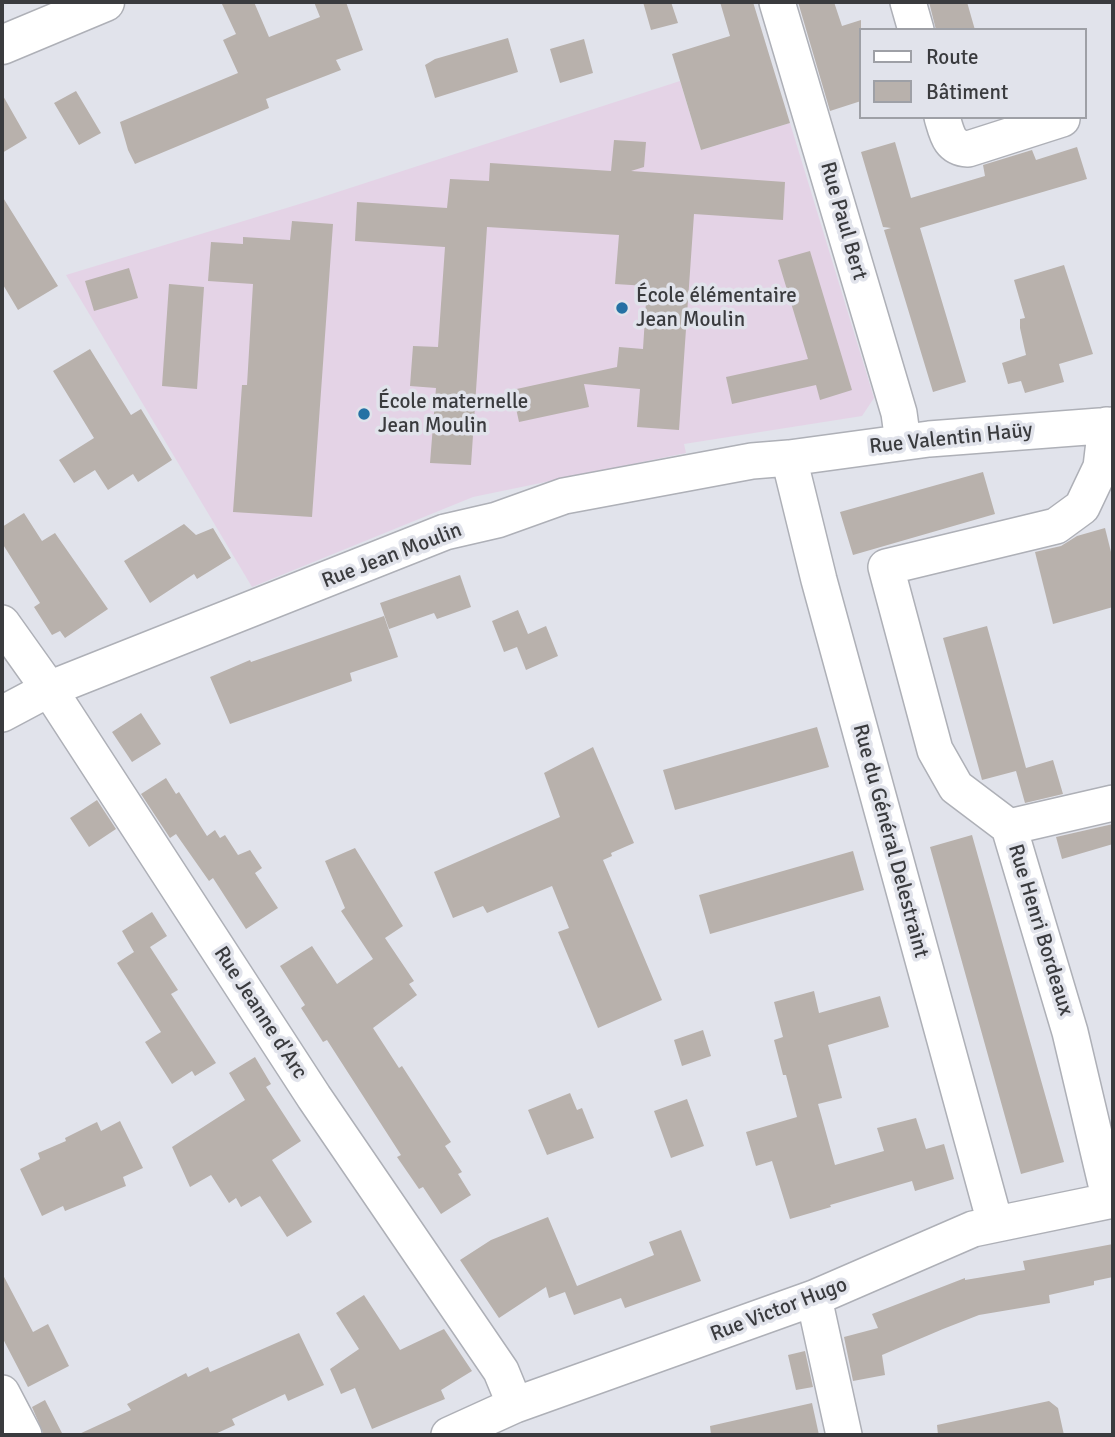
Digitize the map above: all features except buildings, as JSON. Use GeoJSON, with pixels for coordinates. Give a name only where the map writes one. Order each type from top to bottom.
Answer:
{"type":"FeatureCollection","features":[{"type":"Feature","properties":{"kind":"main road"},"geometry":{"type":"LineString","coordinates":[[2,45],[100,3]]}},
{"type":"Feature","properties":{"kind":"street","name":"Rue Paul Bert"},"geometry":{"type":"LineString","coordinates":[[777,2],[899,413],[903,442]]}},
{"type":"Feature","properties":{"kind":"street"},"geometry":{"type":"LineString","coordinates":[[908,2],[915,28]]}},
{"type":"Feature","properties":{"kind":"street"},"geometry":{"type":"LineString","coordinates":[[943,119],[949,140],[957,149],[968,149],[1062,119]]}},
{"type":"Feature","properties":{"kind":"street","name":"Rue Valentin Haüy"},"geometry":{"type":"LineString","coordinates":[[789,458],[903,442],[1110,425]]}},
{"type":"Feature","properties":{"kind":"street","name":"Rue Henri Bordeaux"},"geometry":{"type":"LineString","coordinates":[[1110,425],[1101,467],[1082,507],[1056,526],[886,566],[935,750],[956,787],[1009,827],[1070,1032],[1112,1200]]}},
{"type":"Feature","properties":{"kind":"street","name":"Rue Jean Moulin"},"geometry":{"type":"LineString","coordinates":[[2,714],[49,689],[445,532],[497,520],[564,496],[752,461],[789,458]]}},
{"type":"Feature","properties":{"kind":"street","name":"Rue du Général Delestraint"},"geometry":{"type":"LineString","coordinates":[[789,458],[822,592],[995,1223]]}},
{"type":"Feature","properties":{"kind":"street","name":"Rue Jeanne d'Arc"},"geometry":{"type":"LineString","coordinates":[[2,622],[49,689],[314,1097],[501,1371],[515,1405]]}},
{"type":"Feature","properties":{"kind":"street"},"geometry":{"type":"LineString","coordinates":[[1009,827],[1113,803]]}},
{"type":"Feature","properties":{"kind":"street","name":"Rue Victor Hugo"},"geometry":{"type":"LineString","coordinates":[[449,1435],[515,1405],[814,1298],[973,1229],[1112,1200]]}},
{"type":"Feature","properties":{"kind":"street"},"geometry":{"type":"LineString","coordinates":[[814,1298],[844,1435]]}},
{"type":"Feature","properties":{"kind":"street"},"geometry":{"type":"LineString","coordinates":[[2,1393],[24,1435]]}},
{"type":"Feature","properties":{"kind":"shaded area"},"geometry":{"type":"Polygon","coordinates":[[[680,81],[701,150],[790,123],[874,398],[862,416],[684,444],[686,453],[473,497],[252,587],[66,275],[316,199],[680,81]]]}},
{"type":"Feature","properties":{"kind":"place","name":"École élémentaire Jean Moulin"},"geometry":{"type":"Point","coordinates":[622,308]}},
{"type":"Feature","properties":{"kind":"place","name":"École maternelle Jean Moulin"},"geometry":{"type":"Point","coordinates":[364,414]}}]}
